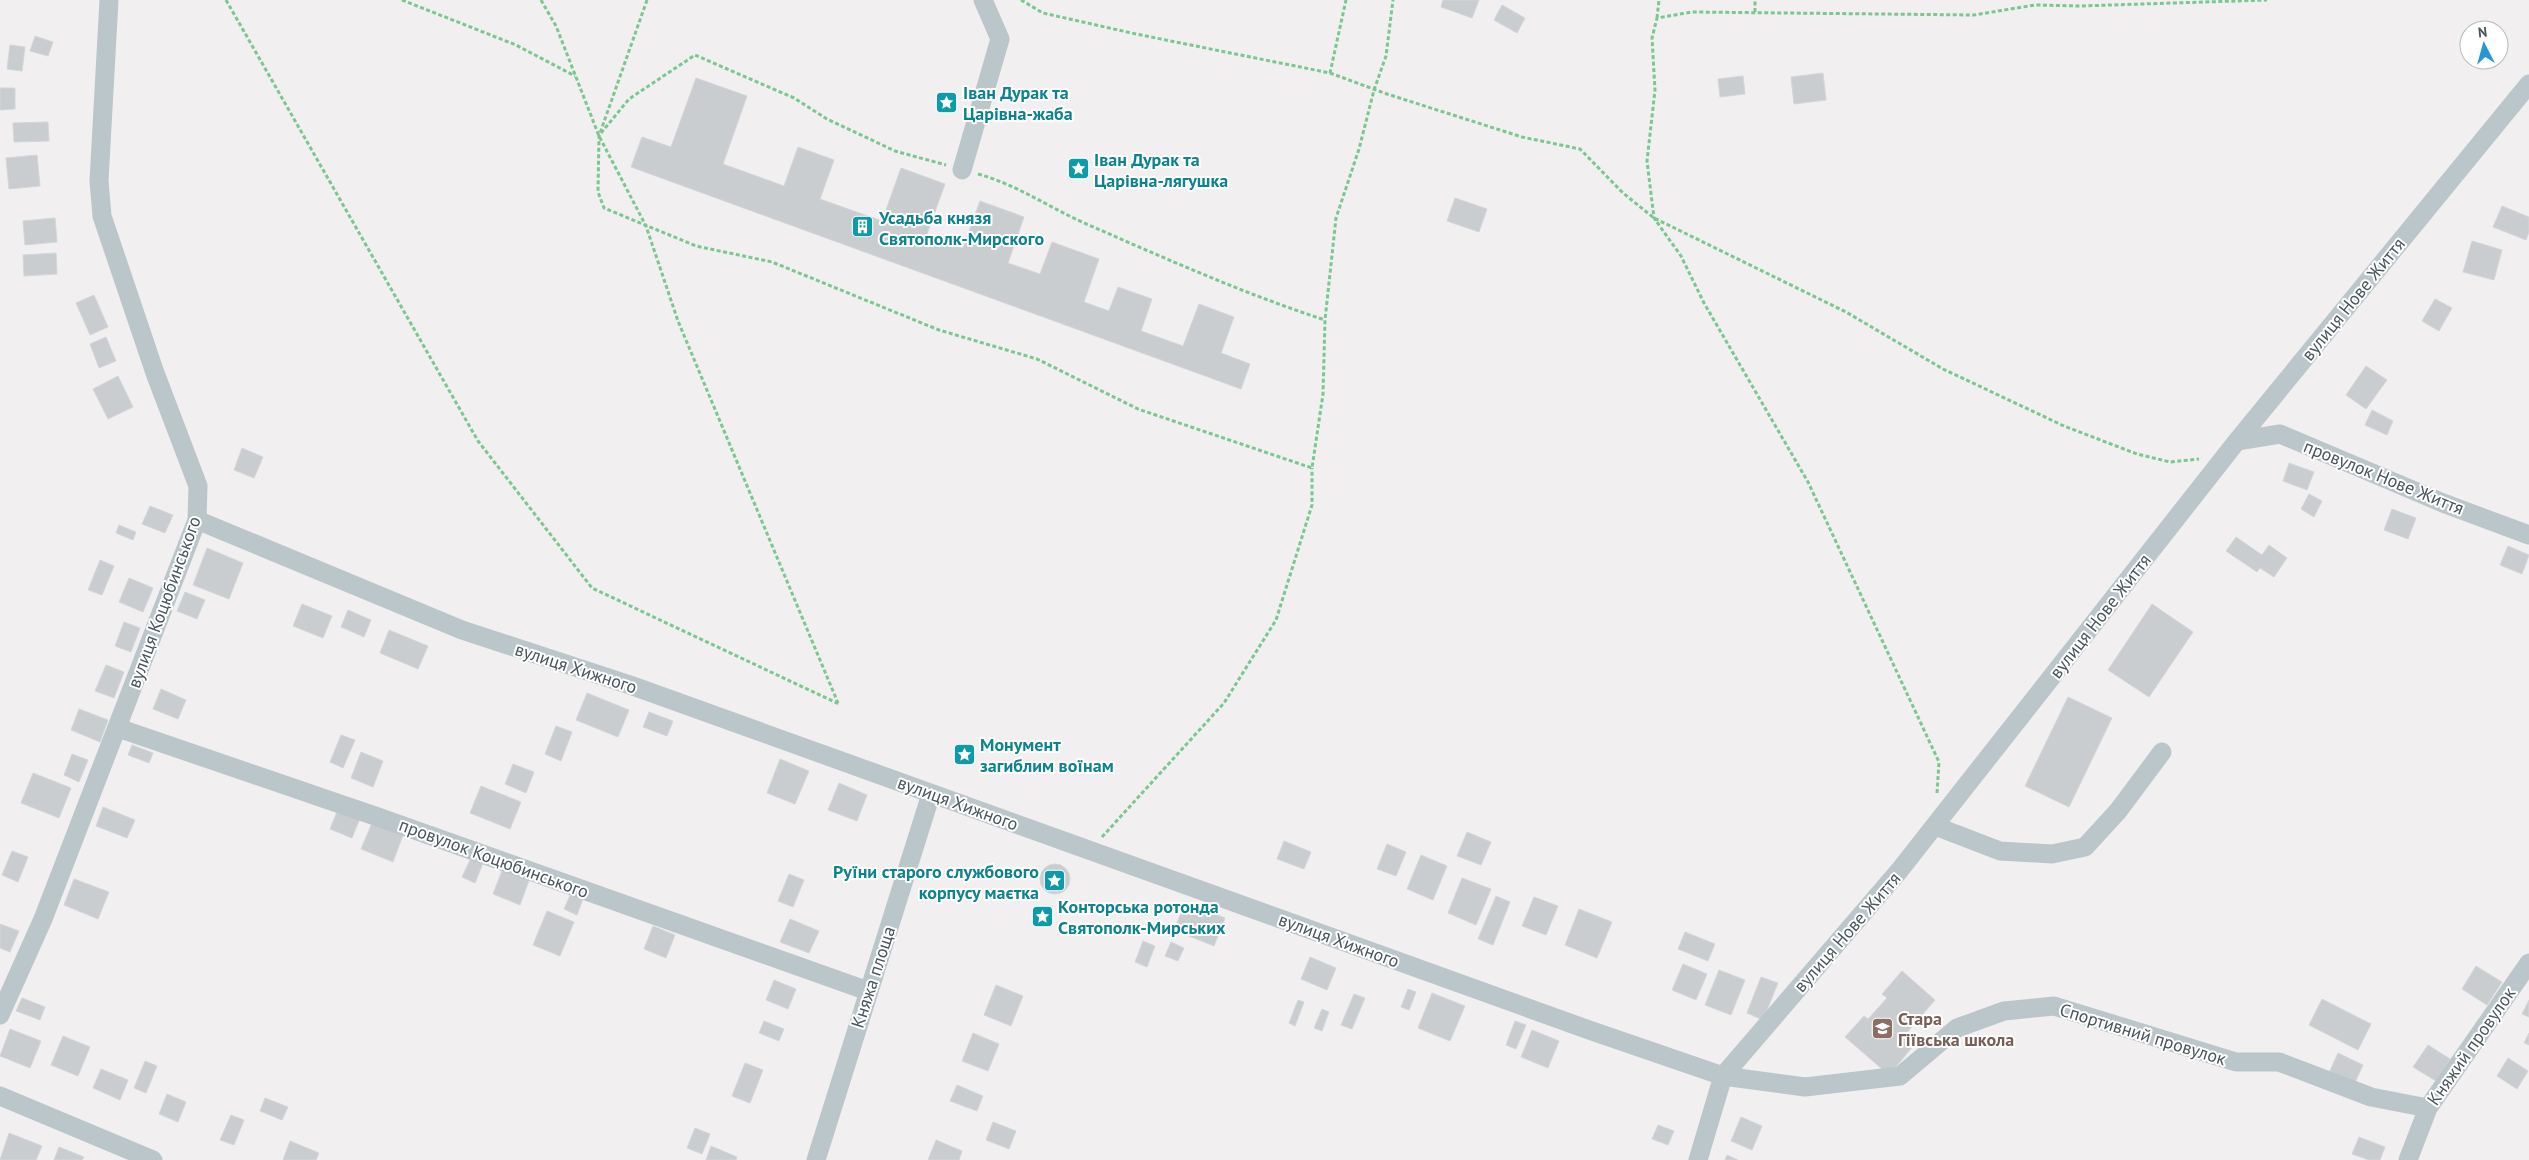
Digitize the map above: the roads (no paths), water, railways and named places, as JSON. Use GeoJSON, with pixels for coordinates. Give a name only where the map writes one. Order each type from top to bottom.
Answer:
{"type":"FeatureCollection","features":[{"type":"Feature","properties":{"kind":"street","name":"вулиця Коцюбинського"},"geometry":{"type":"LineString","coordinates":[[0,1015],[43,919],[197,520],[198,486],[155,373],[102,216],[99,181],[109,0]]}},
{"type":"Feature","properties":{"kind":"street"},"geometry":{"type":"LineString","coordinates":[[962,170],[1000,39],[983,0]]}},
{"type":"Feature","properties":{"kind":"street","name":"вулиця Нове Життя"},"geometry":{"type":"LineString","coordinates":[[1698,1160],[1724,1076],[1899,871],[2237,441],[2529,84]]}},
{"type":"Feature","properties":{"kind":"street","name":"провулок Нове Життя"},"geometry":{"type":"LineString","coordinates":[[2237,441],[2280,434],[2443,503],[2529,535]]}},
{"type":"Feature","properties":{"kind":"street","name":"вулиця Хижного"},"geometry":{"type":"LineString","coordinates":[[197,520],[462,630],[630,685],[1592,1031],[1724,1076]]}},
{"type":"Feature","properties":{"kind":"street","name":"провулок Коцюбинського"},"geometry":{"type":"LineString","coordinates":[[118,728],[396,823],[868,992]]}},
{"type":"Feature","properties":{"kind":"street"},"geometry":{"type":"LineString","coordinates":[[1935,826],[2000,852],[2052,854],[2085,847],[2118,810],[2162,752]]}},
{"type":"Feature","properties":{"kind":"street","name":"Княжа площа"},"geometry":{"type":"LineString","coordinates":[[816,1160],[931,794]]}},
{"type":"Feature","properties":{"kind":"street","name":"Княжий провулок"},"geometry":{"type":"LineString","coordinates":[[2408,1160],[2428,1108],[2529,962]]}},
{"type":"Feature","properties":{"kind":"street","name":"Спортивний провулок"},"geometry":{"type":"LineString","coordinates":[[1724,1076],[1806,1087],[1900,1076],[1957,1028],[2004,1011],[2054,1006],[2236,1062],[2279,1062],[2371,1097],[2428,1108]]}},
{"type":"Feature","properties":{"kind":"street"},"geometry":{"type":"LineString","coordinates":[[0,1096],[153,1160]]}},
{"type":"Feature","properties":{"kind":"place","name":"Іван Дурак та Царівна-жаба"},"geometry":{"type":"Point","coordinates":[947,102]}},
{"type":"Feature","properties":{"kind":"place","name":"Іван Дурак та Царівна-лягушка"},"geometry":{"type":"Point","coordinates":[1078,169]}},
{"type":"Feature","properties":{"kind":"place","name":"Усадьба князя Святополк-Мирского"},"geometry":{"type":"Point","coordinates":[863,227]}},
{"type":"Feature","properties":{"kind":"place","name":"Монумент загиблим воїнам"},"geometry":{"type":"Point","coordinates":[964,754]}},
{"type":"Feature","properties":{"kind":"place","name":"Руїни старого службового корпусу маєтка"},"geometry":{"type":"Point","coordinates":[1055,881]}},
{"type":"Feature","properties":{"kind":"place","name":"Конторська ротонда Святополк-Мирських"},"geometry":{"type":"Point","coordinates":[1042,916]}},
{"type":"Feature","properties":{"kind":"place","name":"Стара Гіївська школа"},"geometry":{"type":"Point","coordinates":[1882,1028]}}]}
